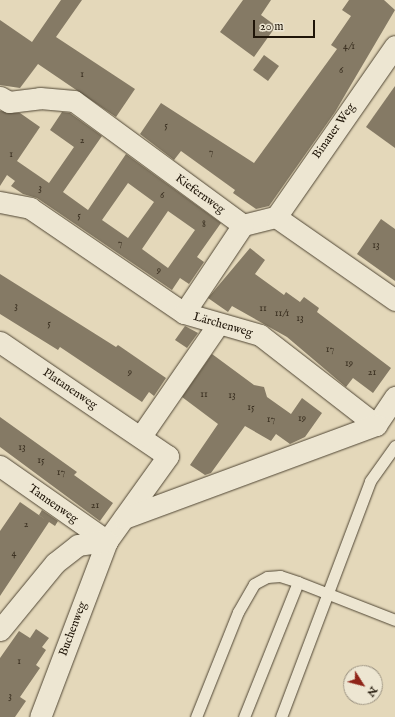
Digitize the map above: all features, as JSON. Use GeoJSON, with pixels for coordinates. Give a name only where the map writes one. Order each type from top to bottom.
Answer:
{"type":"FeatureCollection","features":[{"type":"Feature","properties":{"kind":"street","name":"Binauer Weg"},"geometry":{"type":"LineString","coordinates":[[276,217],[395,46]]}},
{"type":"Feature","properties":{"kind":"street","name":"Kiefernweg"},"geometry":{"type":"LineString","coordinates":[[0,97],[9,102],[40,98],[74,101],[243,225]]}},
{"type":"Feature","properties":{"kind":"street","name":"Lärchenweg"},"geometry":{"type":"LineString","coordinates":[[0,202],[30,208],[184,313],[217,326],[260,335],[376,426]]}},
{"type":"Feature","properties":{"kind":"street"},"geometry":{"type":"LineString","coordinates":[[184,313],[243,225],[276,217],[395,300]]}},
{"type":"Feature","properties":{"kind":"street"},"geometry":{"type":"LineString","coordinates":[[141,436],[217,326]]}},
{"type":"Feature","properties":{"kind":"street","name":"Platanenweg"},"geometry":{"type":"LineString","coordinates":[[0,342],[141,436]]}},
{"type":"Feature","properties":{"kind":"street"},"geometry":{"type":"LineString","coordinates":[[124,518],[376,426],[395,397]]}},
{"type":"Feature","properties":{"kind":"street","name":"Buchenweg"},"geometry":{"type":"LineString","coordinates":[[40,717],[107,541],[168,456],[141,436]]}},
{"type":"Feature","properties":{"kind":"street","name":"Tannenweg"},"geometry":{"type":"LineString","coordinates":[[0,466],[107,541]]}},
{"type":"Feature","properties":{"kind":"street"},"geometry":{"type":"LineString","coordinates":[[0,630],[55,563],[78,545],[107,541]]}},
{"type":"Feature","properties":{"kind":"lane"},"geometry":{"type":"LineString","coordinates":[[281,717],[329,594],[370,481],[395,446]]}},
{"type":"Feature","properties":{"kind":"lane"},"geometry":{"type":"LineString","coordinates":[[196,717],[238,612],[254,584],[274,576],[298,582],[395,620]]}},
{"type":"Feature","properties":{"kind":"lane"},"geometry":{"type":"LineString","coordinates":[[244,717],[298,582]]}},
{"type":"Feature","properties":{"kind":"building"},"geometry":{"type":"Polygon","coordinates":[[[61,0],[82,0],[56,37],[135,89],[116,117],[38,64],[20,88],[0,85],[0,20],[32,42],[61,0]]]}},
{"type":"Feature","properties":{"kind":"building"},"geometry":{"type":"Polygon","coordinates":[[[243,0],[271,0],[261,15],[276,26],[254,57],[220,32],[243,0]]]}},
{"type":"Feature","properties":{"kind":"building"},"geometry":{"type":"Polygon","coordinates":[[[349,0],[384,0],[395,10],[335,112],[269,206],[256,209],[233,193],[235,190],[181,151],[174,160],[140,134],[161,103],[254,163],[337,49],[331,45],[351,16],[342,10],[349,0]]]}},
{"type":"Feature","properties":{"kind":"building"},"geometry":{"type":"Polygon","coordinates":[[[264,55],[279,66],[268,81],[253,70],[264,55]]]}},
{"type":"Feature","properties":{"kind":"building"},"geometry":{"type":"Polygon","coordinates":[[[395,86],[395,148],[366,127],[395,86]]]}},
{"type":"Feature","properties":{"kind":"building"},"geometry":{"type":"Polygon","coordinates":[[[0,111],[20,113],[40,127],[17,161],[49,183],[74,147],[50,130],[62,112],[70,113],[102,136],[63,192],[88,210],[126,154],[221,223],[197,257],[204,262],[189,284],[180,278],[172,290],[37,198],[23,194],[11,186],[15,181],[7,175],[0,186],[0,111]],[[128,183],[102,220],[128,238],[154,202],[128,183]],[[168,211],[142,249],[168,268],[195,230],[168,211]]]}},
{"type":"Feature","properties":{"kind":"building"},"geometry":{"type":"Polygon","coordinates":[[[381,219],[395,229],[395,281],[357,254],[381,219]]]}},
{"type":"Feature","properties":{"kind":"building"},"geometry":{"type":"Polygon","coordinates":[[[250,248],[265,260],[255,274],[284,295],[286,292],[300,302],[304,297],[319,308],[317,312],[391,368],[373,393],[353,378],[346,387],[287,337],[232,306],[228,312],[208,298],[250,248]]]}},
{"type":"Feature","properties":{"kind":"building"},"geometry":{"type":"Polygon","coordinates":[[[0,274],[116,347],[118,345],[166,378],[154,396],[149,392],[142,402],[60,347],[58,350],[0,314],[0,274]]]}},
{"type":"Feature","properties":{"kind":"building"},"geometry":{"type":"Polygon","coordinates":[[[185,326],[198,333],[187,348],[175,340],[185,326]]]}},
{"type":"Feature","properties":{"kind":"building"},"geometry":{"type":"Polygon","coordinates":[[[212,354],[254,385],[264,387],[267,397],[291,414],[302,398],[322,413],[305,437],[290,444],[276,434],[271,441],[245,426],[211,473],[205,475],[190,465],[218,424],[182,397],[212,354]]]}},
{"type":"Feature","properties":{"kind":"building"},"geometry":{"type":"Polygon","coordinates":[[[0,417],[77,472],[74,475],[113,503],[100,521],[0,447],[0,417]]]}},
{"type":"Feature","properties":{"kind":"building"},"geometry":{"type":"Polygon","coordinates":[[[20,502],[46,520],[39,515],[42,510],[58,521],[55,526],[49,522],[0,596],[0,531],[20,502]]]}},
{"type":"Feature","properties":{"kind":"building"},"geometry":{"type":"Polygon","coordinates":[[[36,629],[49,638],[42,647],[46,650],[36,665],[40,668],[20,697],[26,701],[15,717],[0,717],[0,658],[19,631],[30,638],[36,629]]]}}]}
